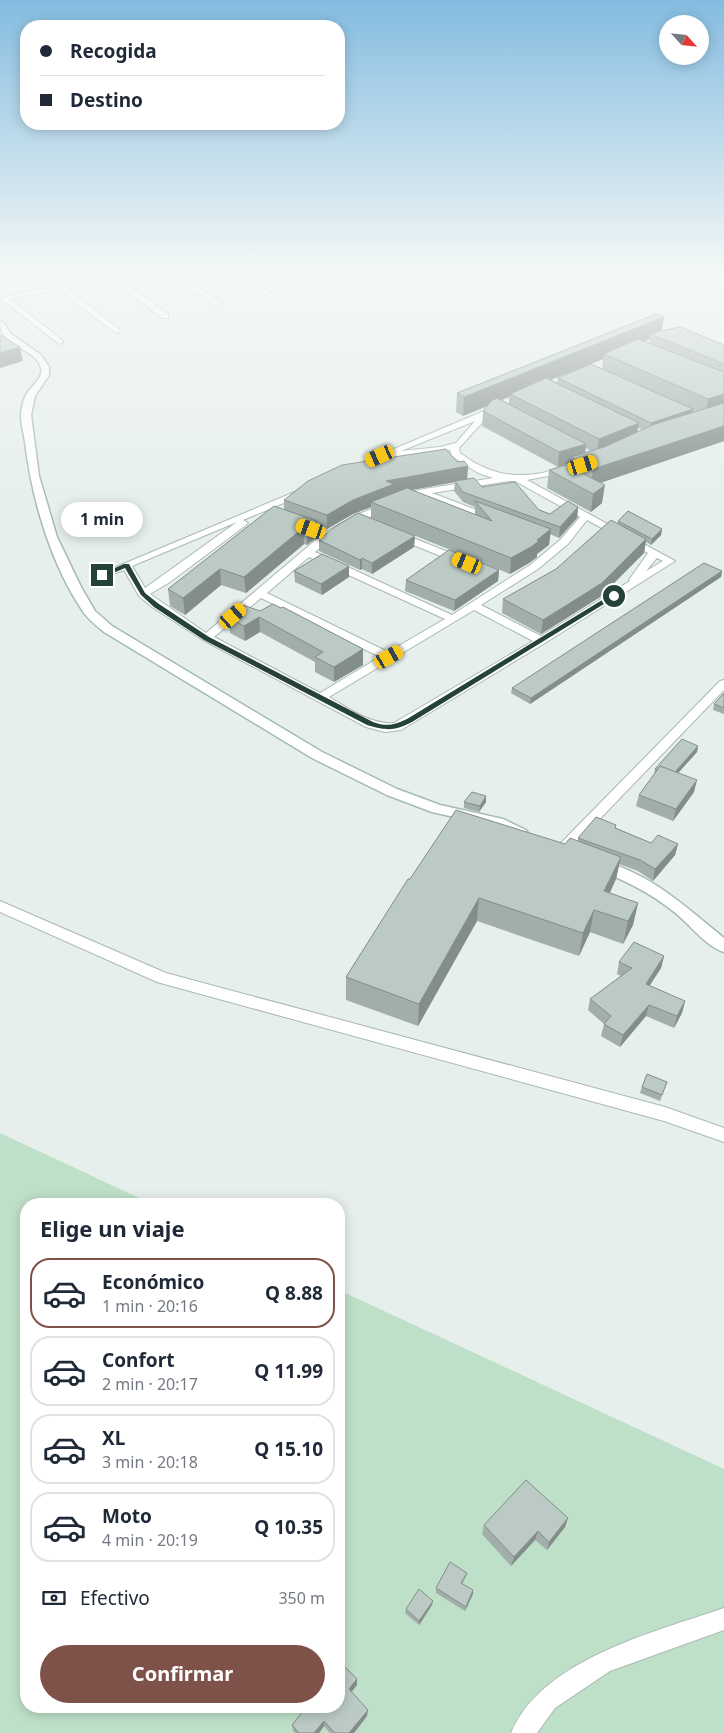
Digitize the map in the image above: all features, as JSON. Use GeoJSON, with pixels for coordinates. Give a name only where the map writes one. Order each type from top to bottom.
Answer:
{"type":"FeatureCollection","features":[{"type":"Feature","properties":{"kind":"street"},"geometry":{"type":"LineString","coordinates":[[32,353],[45,366],[45,375],[30,396],[26,415],[34,476],[52,537],[75,587],[90,613],[108,629],[318,755],[392,792],[437,809],[498,822],[534,838]]}},
{"type":"Feature","properties":{"kind":"street"},"geometry":{"type":"LineString","coordinates":[[346,472],[380,456],[486,413],[504,409]]}},
{"type":"Feature","properties":{"kind":"street"},"geometry":{"type":"LineString","coordinates":[[380,456],[455,446],[465,438],[486,413]]}},
{"type":"Feature","properties":{"kind":"street"},"geometry":{"type":"LineString","coordinates":[[126,565],[143,594],[156,605],[207,638],[370,724],[385,728],[397,727],[541,642],[670,561],[513,479],[470,466],[455,454],[455,446]]}},
{"type":"Feature","properties":{"kind":"street"},"geometry":{"type":"LineString","coordinates":[[207,638],[307,552],[324,533],[421,492],[513,479],[539,478],[573,468]]}},
{"type":"Feature","properties":{"kind":"street"},"geometry":{"type":"LineString","coordinates":[[102,575],[260,511],[311,488]]}},
{"type":"Feature","properties":{"kind":"street"},"geometry":{"type":"LineString","coordinates":[[421,492],[503,523]]}},
{"type":"Feature","properties":{"kind":"street"},"geometry":{"type":"LineString","coordinates":[[260,511],[277,517]]}},
{"type":"Feature","properties":{"kind":"street"},"geometry":{"type":"LineString","coordinates":[[143,594],[166,580],[260,511]]}},
{"type":"Feature","properties":{"kind":"street"},"geometry":{"type":"LineString","coordinates":[[319,698],[453,620],[474,606],[507,578],[534,567],[556,543],[586,516]]}},
{"type":"Feature","properties":{"kind":"street"},"geometry":{"type":"LineString","coordinates":[[357,518],[467,563]]}},
{"type":"Feature","properties":{"kind":"street"},"geometry":{"type":"LineString","coordinates":[[307,552],[453,620]]}},
{"type":"Feature","properties":{"kind":"street"},"geometry":{"type":"LineString","coordinates":[[629,587],[652,557],[653,552]]}},
{"type":"Feature","properties":{"kind":"street"},"geometry":{"type":"LineString","coordinates":[[259,593],[389,657]]}},
{"type":"Feature","properties":{"kind":"street"},"geometry":{"type":"LineString","coordinates":[[474,606],[541,642]]}},
{"type":"Feature","properties":{"kind":"street"},"geometry":{"type":"LineString","coordinates":[[724,683],[557,849],[641,882],[674,903],[724,946]]}},
{"type":"Feature","properties":{"kind":"street"},"geometry":{"type":"LineString","coordinates":[[0,906],[162,978],[666,1114],[724,1135]]}},
{"type":"Feature","properties":{"kind":"street"},"geometry":{"type":"LineString","coordinates":[[523,1733],[547,1700],[603,1662],[724,1619]]}},
{"type":"Feature","properties":{"kind":"green space"},"geometry":{"type":"Polygon","coordinates":[[[0,1133],[139,1198],[20,1198],[20,1713],[345,1713],[345,1293],[724,1469],[724,1733],[0,1733],[0,1133]]]}},
{"type":"Feature","properties":{"kind":"building"},"geometry":{"type":"Polygon","coordinates":[[[558,353],[574,353],[464,397],[457,393],[558,353]]]}},
{"type":"Feature","properties":{"kind":"building"},"geometry":{"type":"Polygon","coordinates":[[[674,353],[724,372],[724,394],[708,399],[604,354],[674,353]]]}},
{"type":"Feature","properties":{"kind":"building"},"geometry":{"type":"Polygon","coordinates":[[[697,353],[724,353],[724,364],[697,353]]]}},
{"type":"Feature","properties":{"kind":"building"},"geometry":{"type":"Polygon","coordinates":[[[591,364],[693,409],[651,423],[558,378],[591,364]]]}},
{"type":"Feature","properties":{"kind":"building"},"geometry":{"type":"Polygon","coordinates":[[[546,378],[639,423],[599,439],[510,394],[546,378]]]}},
{"type":"Feature","properties":{"kind":"building"},"geometry":{"type":"Polygon","coordinates":[[[497,398],[586,444],[559,452],[483,411],[491,401],[497,398]]]}},
{"type":"Feature","properties":{"kind":"building"},"geometry":{"type":"Polygon","coordinates":[[[724,403],[724,426],[593,469],[571,457],[604,447],[655,424],[724,403]]]}},
{"type":"Feature","properties":{"kind":"building"},"geometry":{"type":"Polygon","coordinates":[[[446,449],[457,462],[464,461],[468,466],[386,481],[394,484],[353,500],[327,515],[284,500],[308,481],[342,465],[446,449]]]}},
{"type":"Feature","properties":{"kind":"building"},"geometry":{"type":"Polygon","coordinates":[[[566,465],[605,485],[593,494],[549,470],[566,465]]]}},
{"type":"Feature","properties":{"kind":"building"},"geometry":{"type":"Polygon","coordinates":[[[474,478],[482,487],[515,482],[539,510],[550,514],[568,501],[578,507],[560,527],[463,492],[455,481],[474,478]]]}},
{"type":"Feature","properties":{"kind":"building"},"geometry":{"type":"Polygon","coordinates":[[[407,488],[492,521],[475,501],[551,529],[531,547],[511,558],[371,502],[407,488]]]}},
{"type":"Feature","properties":{"kind":"building"},"geometry":{"type":"Polygon","coordinates":[[[274,506],[317,521],[307,529],[303,528],[244,577],[220,569],[183,598],[168,589],[274,506]]]}},
{"type":"Feature","properties":{"kind":"building"},"geometry":{"type":"Polygon","coordinates":[[[628,511],[662,529],[652,539],[618,521],[628,511]]]}},
{"type":"Feature","properties":{"kind":"building"},"geometry":{"type":"Polygon","coordinates":[[[358,513],[415,536],[372,563],[362,558],[360,560],[319,540],[333,528],[358,513]]]}},
{"type":"Feature","properties":{"kind":"building"},"geometry":{"type":"Polygon","coordinates":[[[611,520],[646,539],[602,583],[543,620],[503,599],[556,569],[611,520]]]}},
{"type":"Feature","properties":{"kind":"building"},"geometry":{"type":"Polygon","coordinates":[[[449,550],[499,570],[455,600],[406,580],[449,550]]]}},
{"type":"Feature","properties":{"kind":"building"},"geometry":{"type":"Polygon","coordinates":[[[322,554],[349,566],[321,584],[294,571],[322,554]]]}},
{"type":"Feature","properties":{"kind":"building"},"geometry":{"type":"Polygon","coordinates":[[[704,563],[722,571],[531,698],[512,688],[704,563]]]}},
{"type":"Feature","properties":{"kind":"building"},"geometry":{"type":"Polygon","coordinates":[[[273,604],[281,608],[283,607],[363,649],[334,667],[315,657],[323,652],[259,617],[244,626],[229,618],[243,605],[260,611],[273,604]]]}},
{"type":"Feature","properties":{"kind":"building"},"geometry":{"type":"Polygon","coordinates":[[[724,693],[724,708],[714,704],[724,693]]]}},
{"type":"Feature","properties":{"kind":"building"},"geometry":{"type":"Polygon","coordinates":[[[682,739],[698,746],[675,772],[660,766],[657,770],[655,769],[682,739]]]}},
{"type":"Feature","properties":{"kind":"building"},"geometry":{"type":"Polygon","coordinates":[[[660,766],[697,780],[676,809],[639,795],[660,766]]]}},
{"type":"Feature","properties":{"kind":"building"},"geometry":{"type":"Polygon","coordinates":[[[472,792],[486,796],[480,806],[464,802],[472,792]]]}},
{"type":"Feature","properties":{"kind":"building"},"geometry":{"type":"Polygon","coordinates":[[[456,810],[565,844],[570,838],[621,857],[604,891],[638,903],[628,921],[594,910],[583,933],[479,898],[419,1004],[346,977],[408,879],[410,879],[456,810]]]}},
{"type":"Feature","properties":{"kind":"building"},"geometry":{"type":"Polygon","coordinates":[[[596,817],[616,825],[615,828],[651,843],[658,835],[678,844],[655,869],[640,860],[578,838],[596,817]]]}},
{"type":"Feature","properties":{"kind":"building"},"geometry":{"type":"Polygon","coordinates":[[[634,942],[664,956],[646,984],[685,1001],[677,1016],[649,1005],[623,1035],[604,1024],[611,1016],[590,999],[632,968],[619,962],[634,942]]]}},
{"type":"Feature","properties":{"kind":"building"},"geometry":{"type":"Polygon","coordinates":[[[647,1074],[667,1082],[662,1095],[642,1087],[647,1074]]]}},
{"type":"Feature","properties":{"kind":"building"},"geometry":{"type":"Polygon","coordinates":[[[526,1480],[568,1518],[549,1542],[538,1531],[514,1557],[484,1525],[526,1480]]]}},
{"type":"Feature","properties":{"kind":"building"},"geometry":{"type":"Polygon","coordinates":[[[450,1562],[467,1573],[461,1583],[473,1590],[466,1607],[436,1588],[450,1562]]]}},
{"type":"Feature","properties":{"kind":"building"},"geometry":{"type":"Polygon","coordinates":[[[419,1589],[433,1601],[419,1621],[406,1609],[419,1589]]]}},
{"type":"Feature","properties":{"kind":"building"},"geometry":{"type":"Polygon","coordinates":[[[345,1667],[357,1679],[349,1689],[368,1710],[349,1733],[335,1733],[324,1721],[314,1733],[299,1733],[292,1725],[301,1713],[345,1713],[345,1667]]]}},
{"type":"Feature","properties":{"kind":"route"},"geometry":{"type":"LineString","coordinates":[[102,575],[126,565],[143,594],[156,605],[207,638],[370,724],[385,728],[397,727],[410,720],[614,596]]}}]}
